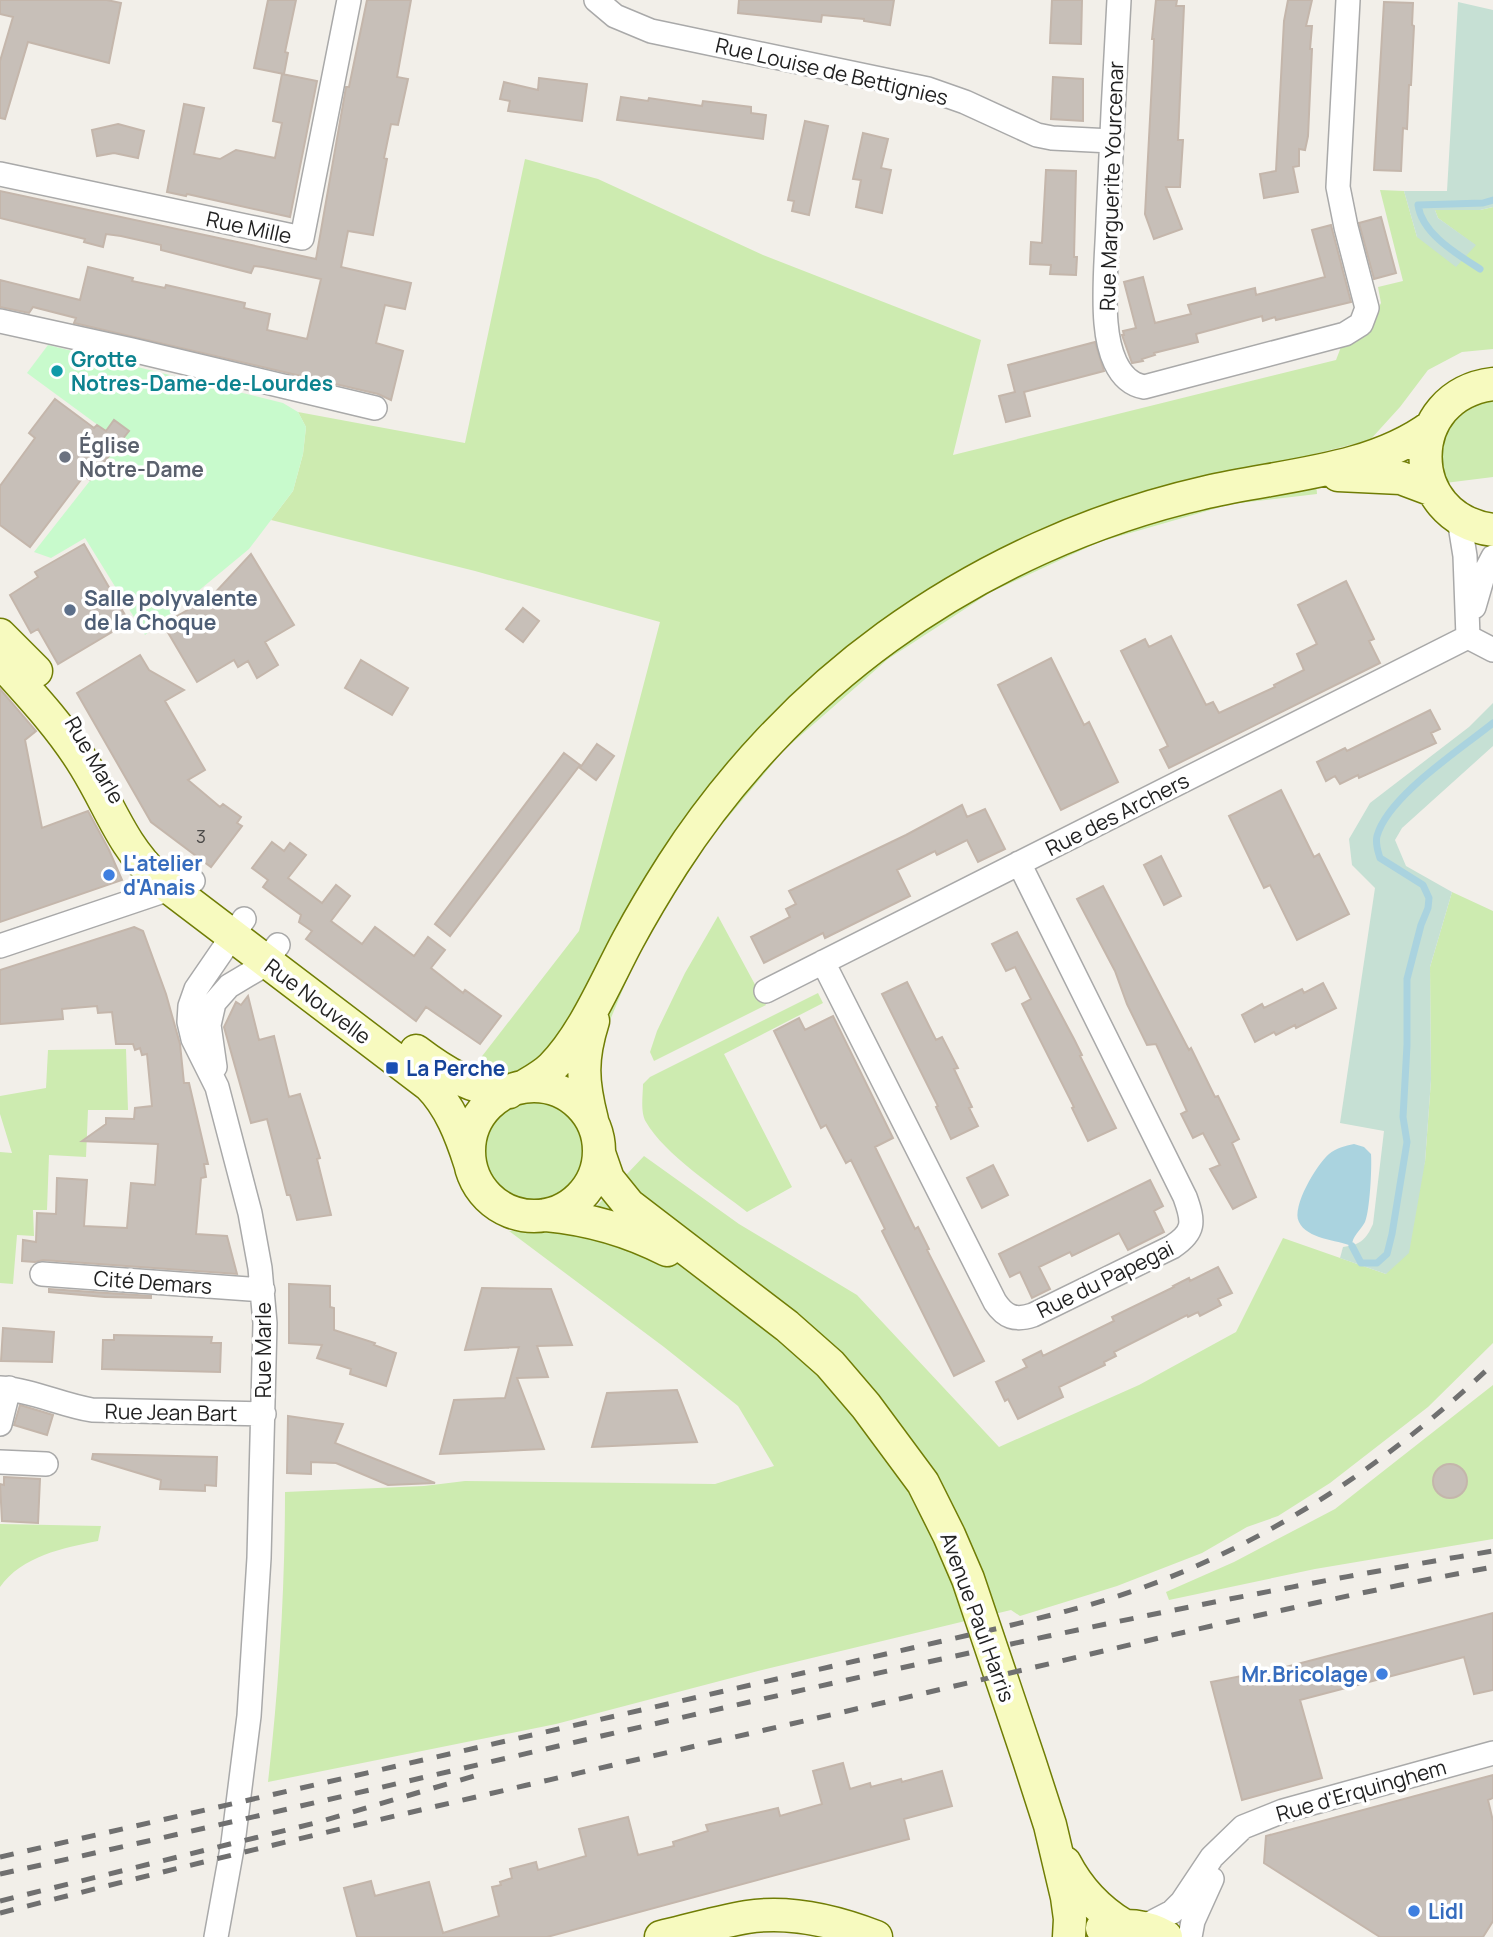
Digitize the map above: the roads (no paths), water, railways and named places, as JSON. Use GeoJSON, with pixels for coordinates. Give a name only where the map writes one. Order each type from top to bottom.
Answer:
{"type":"FeatureCollection","features":[{"type":"Feature","properties":{"kind":"main road","name":"Avenue Paul Harris"},"geometry":{"type":"LineString","coordinates":[[1493,384],[1476,387],[1456,397],[1444,407],[1432,426],[1424,455],[1427,477],[1446,509],[1459,519],[1479,528],[1493,530]]}},
{"type":"Feature","properties":{"kind":"main road","name":"Avenue Paul Harris"},"geometry":{"type":"LineString","coordinates":[[516,1090],[544,1074],[561,1056],[604,986],[674,861],[728,790],[785,725],[885,638],[969,584],[1062,538],[1127,514],[1187,497],[1298,476],[1388,451],[1410,441],[1432,426]]}},
{"type":"Feature","properties":{"kind":"main road","name":"Avenue Paul Harris"},"geometry":{"type":"LineString","coordinates":[[1298,476],[1388,476],[1420,484],[1433,491]]}},
{"type":"Feature","properties":{"kind":"main road","name":"Rue Marle"},"geometry":{"type":"LineString","coordinates":[[0,635],[55,693],[83,735],[123,808],[182,885]]}},
{"type":"Feature","properties":{"kind":"main road","name":"Rue Marle"},"geometry":{"type":"LineString","coordinates":[[0,661],[38,704],[85,765],[129,847],[142,864],[182,885]]}},
{"type":"Feature","properties":{"kind":"main road","name":"Rue Nouvelle"},"geometry":{"type":"LineString","coordinates":[[182,885],[272,954],[434,1090],[452,1116],[470,1163]]}},
{"type":"Feature","properties":{"kind":"main road","name":"Rue Nouvelle"},"geometry":{"type":"LineString","coordinates":[[272,954],[446,1073],[480,1088],[516,1090]]}},
{"type":"Feature","properties":{"kind":"main road","name":"Avenue Paul Harris"},"geometry":{"type":"LineString","coordinates":[[604,986],[583,1058],[585,1091],[607,1179],[629,1205],[787,1325],[830,1364],[866,1406],[923,1483],[949,1535],[984,1621],[1050,1825],[1066,1865],[1083,1892],[1103,1912],[1144,1930]]}},
{"type":"Feature","properties":{"kind":"main road"},"geometry":{"type":"LineString","coordinates":[[550,1088],[568,1096],[583,1109],[596,1139],[596,1172],[583,1194],[563,1209],[545,1215],[519,1214],[497,1204],[479,1186],[470,1163],[470,1143],[475,1124],[492,1102],[516,1090],[550,1088]]}},
{"type":"Feature","properties":{"kind":"main road","name":"Avenue Paul Harris"},"geometry":{"type":"LineString","coordinates":[[545,1215],[589,1220],[622,1230],[726,1280]]}},
{"type":"Feature","properties":{"kind":"main road","name":"Avenue Paul Harris"},"geometry":{"type":"LineString","coordinates":[[1050,1825],[1067,1896],[1069,1937]]}},
{"type":"Feature","properties":{"kind":"main road"},"geometry":{"type":"LineString","coordinates":[[662,1937],[717,1930],[749,1917],[790,1916],[834,1923],[876,1937]]}},
{"type":"Feature","properties":{"kind":"main road"},"geometry":{"type":"LineString","coordinates":[[1081,1937],[1103,1928],[1144,1930]]}},
{"type":"Feature","properties":{"kind":"street","name":"Rue Mille"},"geometry":{"type":"LineString","coordinates":[[0,174],[302,239],[349,0]]}},
{"type":"Feature","properties":{"kind":"street","name":"Rue Louise de Bettignies"},"geometry":{"type":"LineString","coordinates":[[596,0],[615,16],[651,31],[928,89],[965,102],[1024,130],[1045,136],[1111,141]]}},
{"type":"Feature","properties":{"kind":"street","name":"Rue Marguerite Yourcenar"},"geometry":{"type":"LineString","coordinates":[[1119,0],[1111,141],[1106,323],[1116,366],[1136,386],[1152,385],[1354,330],[1361,324],[1367,308],[1338,187],[1348,0]]}},
{"type":"Feature","properties":{"kind":"street"},"geometry":{"type":"LineString","coordinates":[[0,321],[132,349],[375,408]]}},
{"type":"Feature","properties":{"kind":"street"},"geometry":{"type":"LineString","coordinates":[[1459,519],[1465,555],[1468,637]]}},
{"type":"Feature","properties":{"kind":"street"},"geometry":{"type":"LineString","coordinates":[[1468,637],[1479,586],[1493,558]]}},
{"type":"Feature","properties":{"kind":"street"},"geometry":{"type":"LineString","coordinates":[[1468,637],[1493,650]]}},
{"type":"Feature","properties":{"kind":"street","name":"Rue des Archers"},"geometry":{"type":"LineString","coordinates":[[766,990],[1468,637]]}},
{"type":"Feature","properties":{"kind":"street","name":"Rue du Papegai"},"geometry":{"type":"LineString","coordinates":[[823,962],[995,1302],[1007,1315],[1021,1319],[1033,1315],[1172,1247],[1188,1234],[1191,1225],[1191,1214],[1185,1197],[1019,863]]}},
{"type":"Feature","properties":{"kind":"street"},"geometry":{"type":"LineString","coordinates":[[0,946],[182,885]]}},
{"type":"Feature","properties":{"kind":"street","name":"Rue Marle"},"geometry":{"type":"LineString","coordinates":[[217,1087],[193,1039],[189,1022],[190,1006],[196,989],[238,927]]}},
{"type":"Feature","properties":{"kind":"street","name":"Rue Marle"},"geometry":{"type":"LineString","coordinates":[[216,1937],[225,1900],[249,1716],[257,1617],[264,1414],[263,1290],[250,1213],[217,1087],[209,1025],[214,1003],[229,986],[272,954]]}},
{"type":"Feature","properties":{"kind":"street","name":"Cité Demars"},"geometry":{"type":"LineString","coordinates":[[42,1274],[263,1290]]}},
{"type":"Feature","properties":{"kind":"street"},"geometry":{"type":"LineString","coordinates":[[0,1424],[5,1388]]}},
{"type":"Feature","properties":{"kind":"street","name":"Rue Jean Bart"},"geometry":{"type":"LineString","coordinates":[[5,1388],[79,1408],[264,1414]]}},
{"type":"Feature","properties":{"kind":"street"},"geometry":{"type":"LineString","coordinates":[[0,1462],[46,1464]]}},
{"type":"Feature","properties":{"kind":"street","name":"Rue d'Erquinghem"},"geometry":{"type":"LineString","coordinates":[[1144,1930],[1172,1912],[1182,1902],[1212,1857],[1252,1822],[1493,1753]]}},
{"type":"Feature","properties":{"kind":"street"},"geometry":{"type":"LineString","coordinates":[[1190,1937],[1203,1896],[1234,1835]]}},
{"type":"Feature","properties":{"kind":"water"},"geometry":{"type":"Polygon","coordinates":[[[1354,1144],[1364,1147],[1371,1154],[1371,1168],[1367,1216],[1353,1239],[1352,1246],[1309,1232],[1299,1222],[1298,1215],[1306,1186],[1324,1159],[1335,1150],[1354,1144]]]}},
{"type":"Feature","properties":{"kind":"waterway"},"geometry":{"type":"LineString","coordinates":[[1480,269],[1433,234],[1418,205],[1483,203],[1493,200]]}},
{"type":"Feature","properties":{"kind":"waterway"},"geometry":{"type":"LineString","coordinates":[[1352,1246],[1361,1263],[1377,1263],[1387,1254],[1392,1234],[1407,1142],[1403,1117],[1407,979],[1429,898],[1423,885],[1380,858],[1377,836],[1395,805],[1410,790],[1493,723]]}},
{"type":"Feature","properties":{"kind":"railway"},"geometry":{"type":"LineString","coordinates":[[0,1857],[1008,1626],[1136,1590],[1186,1571],[1234,1548],[1326,1496],[1413,1434],[1493,1364]]}},
{"type":"Feature","properties":{"kind":"railway"},"geometry":{"type":"LineString","coordinates":[[0,1874],[931,1661],[1305,1585],[1493,1551]]}},
{"type":"Feature","properties":{"kind":"railway"},"geometry":{"type":"LineString","coordinates":[[0,1913],[434,1807],[1180,1633],[1493,1567]]}},
{"type":"Feature","properties":{"kind":"railway"},"geometry":{"type":"LineString","coordinates":[[0,1901],[319,1822],[484,1773]]}},
{"type":"Feature","properties":{"kind":"place","name":"Grotte Notres-Dame-de-Lourdes"},"geometry":{"type":"Point","coordinates":[57,371]}},
{"type":"Feature","properties":{"kind":"place","name":"Église Notre-Dame"},"geometry":{"type":"Point","coordinates":[65,457]}},
{"type":"Feature","properties":{"kind":"place","name":"Salle polyvalente de la Choque"},"geometry":{"type":"Point","coordinates":[70,610]}},
{"type":"Feature","properties":{"kind":"place","name":"L'atelier d'Anais"},"geometry":{"type":"Point","coordinates":[109,875]}},
{"type":"Feature","properties":{"kind":"place","name":"La Perche"},"geometry":{"type":"Point","coordinates":[392,1068]}},
{"type":"Feature","properties":{"kind":"place","name":"Mr.Bricolage"},"geometry":{"type":"Point","coordinates":[1382,1674]}},
{"type":"Feature","properties":{"kind":"place","name":"Lidl"},"geometry":{"type":"Point","coordinates":[1414,1911]}}]}
